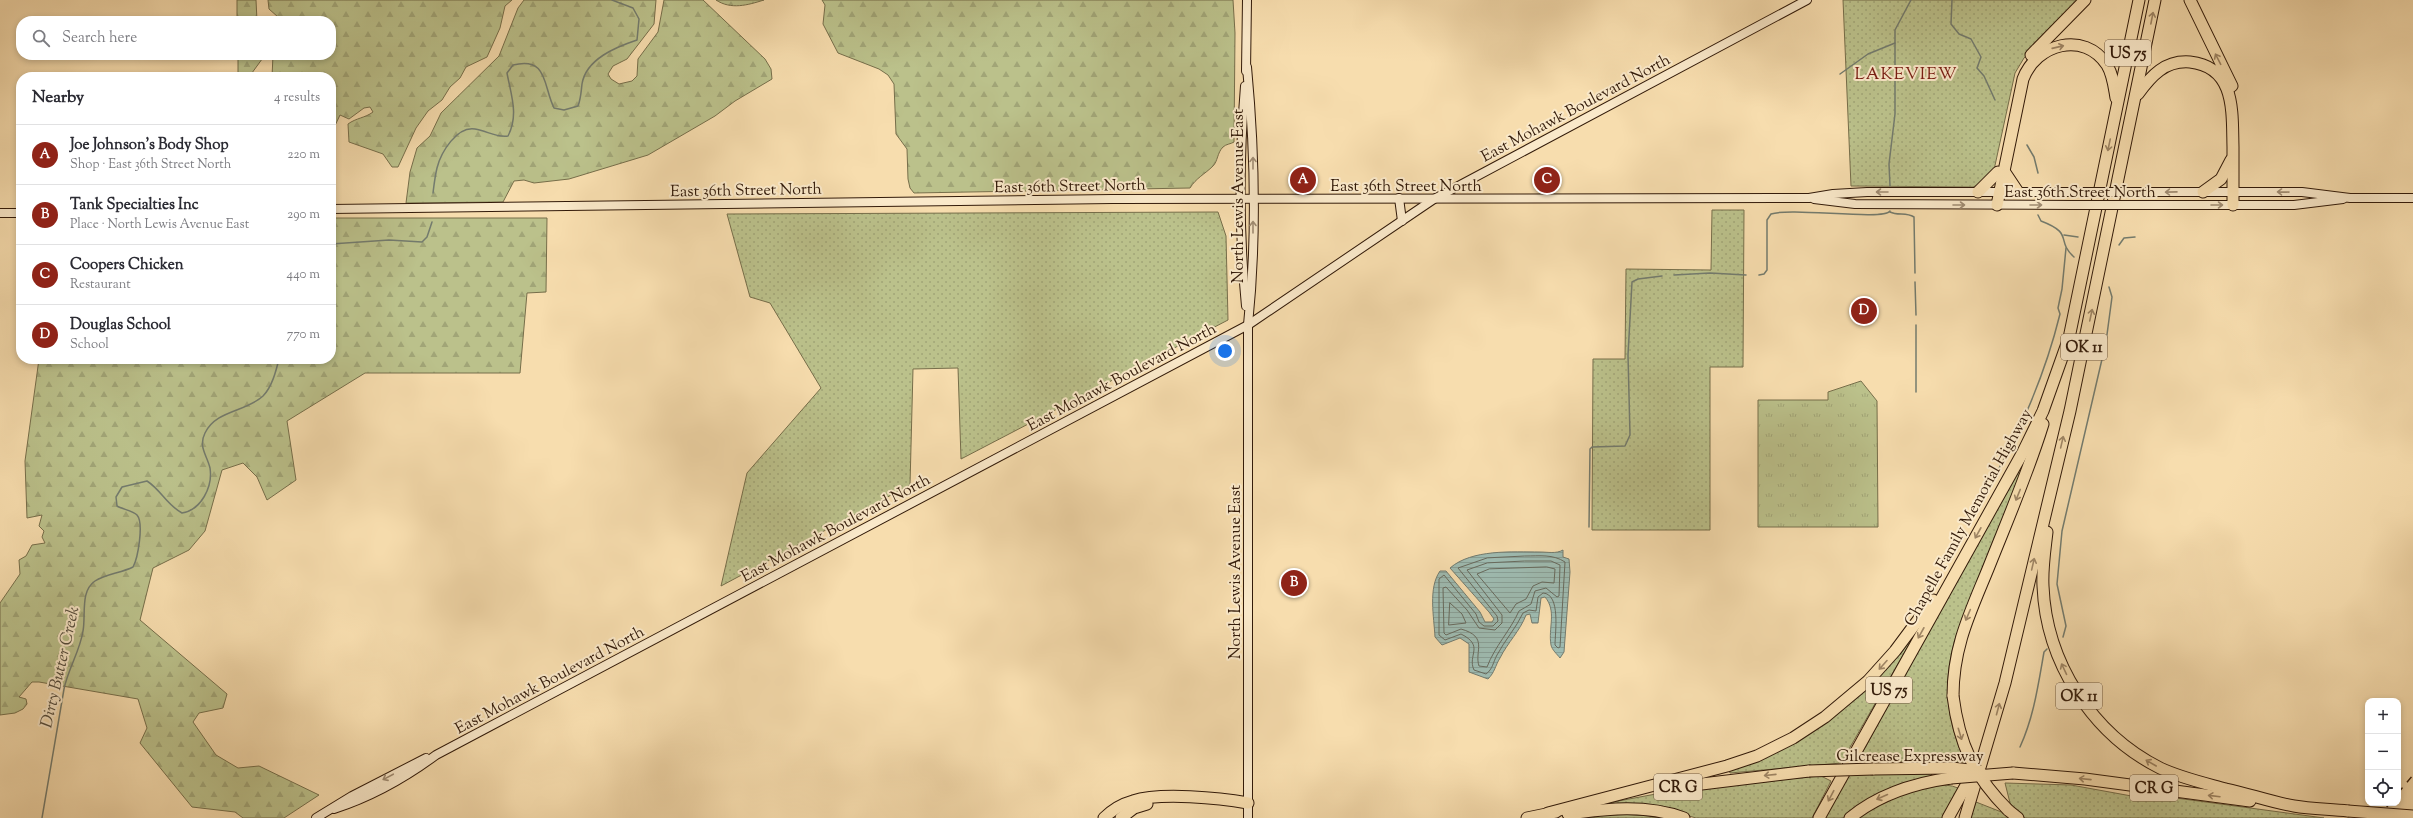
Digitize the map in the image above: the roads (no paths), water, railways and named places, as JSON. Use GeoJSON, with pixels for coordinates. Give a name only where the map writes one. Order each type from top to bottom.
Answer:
{"type":"FeatureCollection","features":[{"type":"Feature","properties":{"kind":"highway"},"geometry":{"type":"LineString","coordinates":[[1978,192],[2001,171],[2016,83],[2023,66],[2085,0]]}},
{"type":"Feature","properties":{"kind":"highway","name":"Chapelle Family Memorial Highway"},"geometry":{"type":"LineString","coordinates":[[1818,818],[2027,445],[2043,411],[2062,360],[2074,316],[2139,0]]}},
{"type":"Feature","properties":{"kind":"highway","name":"US 75"},"geometry":{"type":"LineString","coordinates":[[2136,97],[2155,0]]}},
{"type":"Feature","properties":{"kind":"highway"},"geometry":{"type":"LineString","coordinates":[[2190,0],[2237,98],[2236,205]]}},
{"type":"Feature","properties":{"kind":"highway","name":"OK 11"},"geometry":{"type":"LineString","coordinates":[[1995,205],[2001,171],[2023,80],[2032,62],[2045,51],[2055,47],[2071,45],[2080,46],[2096,54],[2104,61],[2112,75],[2117,106]]}},
{"type":"Feature","properties":{"kind":"highway","name":"OK 11"},"geometry":{"type":"LineString","coordinates":[[2233,158],[2232,101],[2226,86],[2212,71],[2190,62],[2170,64],[2155,73],[2136,97],[2084,348],[2054,480],[2043,565],[2044,603],[2058,656],[2068,678],[2085,704],[2106,729],[2124,745],[2161,768],[2187,779],[2294,806],[2413,816]]}},
{"type":"Feature","properties":{"kind":"highway"},"geometry":{"type":"LineString","coordinates":[[2233,158],[2236,191]]}},
{"type":"Feature","properties":{"kind":"highway"},"geometry":{"type":"LineString","coordinates":[[2203,192],[2221,179],[2233,158]]}},
{"type":"Feature","properties":{"kind":"highway"},"geometry":{"type":"LineString","coordinates":[[2001,171],[2018,192]]}},
{"type":"Feature","properties":{"kind":"highway","name":"OK 11"},"geometry":{"type":"LineString","coordinates":[[2018,818],[2008,810],[1985,785],[1971,762],[1957,725],[1953,696],[1954,661],[1962,630],[2032,459],[2062,360]]}},
{"type":"Feature","properties":{"kind":"highway"},"geometry":{"type":"LineString","coordinates":[[1964,818],[1988,746],[2005,683],[2054,480]]}},
{"type":"Feature","properties":{"kind":"highway"},"geometry":{"type":"LineString","coordinates":[[1548,813],[1727,766],[1756,756],[1793,738],[1854,694],[1882,666],[1961,563]]}},
{"type":"Feature","properties":{"kind":"highway"},"geometry":{"type":"LineString","coordinates":[[1948,818],[1988,746]]}},
{"type":"Feature","properties":{"kind":"highway","name":"Gilcrease Expressway"},"geometry":{"type":"LineString","coordinates":[[1527,818],[1677,787],[1809,771],[1873,768],[1930,768],[2085,779],[2294,806]]}},
{"type":"Feature","properties":{"kind":"highway"},"geometry":{"type":"LineString","coordinates":[[1850,818],[1876,800],[1894,792],[1937,780],[2013,773]]}},
{"type":"Feature","properties":{"kind":"highway"},"geometry":{"type":"LineString","coordinates":[[1104,818],[1124,804],[1151,798],[1227,799],[1248,803]]}},
{"type":"Feature","properties":{"kind":"highway"},"geometry":{"type":"LineString","coordinates":[[1121,818],[1134,808],[1147,804],[1248,803]]}},
{"type":"Feature","properties":{"kind":"highway"},"geometry":{"type":"LineString","coordinates":[[1538,818],[1623,808],[1655,810],[1684,818]]}},
{"type":"Feature","properties":{"kind":"main road","name":"North Lewis Avenue East"},"geometry":{"type":"LineString","coordinates":[[1247,0],[1247,67],[1242,126],[1242,270],[1248,325]]}},
{"type":"Feature","properties":{"kind":"main road","name":"East Mohawk Boulevard North"},"geometry":{"type":"LineString","coordinates":[[316,818],[334,808],[355,802],[392,783],[436,755],[1248,325],[1434,199],[1807,0]]}},
{"type":"Feature","properties":{"kind":"main road","name":"North Lewis Avenue East"},"geometry":{"type":"LineString","coordinates":[[1247,67],[1253,127],[1253,271],[1248,325],[1248,818]]}},
{"type":"Feature","properties":{"kind":"main road","name":"East 36th Street North"},"geometry":{"type":"LineString","coordinates":[[336,209],[1242,198],[1810,198],[1852,193],[1978,192],[2236,191],[2302,192],[2350,198],[2413,198]]}},
{"type":"Feature","properties":{"kind":"main road"},"geometry":{"type":"LineString","coordinates":[[1399,198],[1402,221]]}},
{"type":"Feature","properties":{"kind":"main road","name":"East 36th Street North"},"geometry":{"type":"LineString","coordinates":[[1810,198],[1833,203],[1855,204],[1995,205],[2236,205],[2322,203],[2350,198]]}},
{"type":"Feature","properties":{"kind":"main road"},"geometry":{"type":"LineString","coordinates":[[0,213],[16,213]]}},
{"type":"Feature","properties":{"kind":"water"},"geometry":{"type":"Polygon","coordinates":[[[1563,550],[1563,557],[1569,559],[1570,572],[1564,652],[1560,658],[1553,650],[1551,645],[1551,608],[1545,597],[1541,598],[1538,623],[1532,623],[1530,614],[1526,615],[1521,626],[1503,652],[1494,671],[1488,679],[1469,672],[1469,644],[1460,638],[1442,645],[1435,637],[1433,594],[1436,578],[1440,571],[1446,571],[1480,612],[1485,622],[1492,622],[1494,619],[1489,612],[1450,568],[1469,557],[1493,553],[1555,552],[1563,550]]]}},
{"type":"Feature","properties":{"kind":"waterway","name":"Dirty Butter Creek"},"geometry":{"type":"LineString","coordinates":[[433,193],[439,162],[446,148],[456,136],[468,129],[475,129],[496,135],[508,136],[514,113],[507,73],[513,65],[524,63],[533,65],[538,69],[545,82],[554,108],[564,110],[578,106],[582,84],[589,68],[611,50],[637,40],[639,19],[633,8],[612,0]]}},
{"type":"Feature","properties":{"kind":"waterway"},"geometry":{"type":"LineString","coordinates":[[1890,186],[1889,164],[1895,114],[1895,30],[1911,0]]}},
{"type":"Feature","properties":{"kind":"waterway"},"geometry":{"type":"LineString","coordinates":[[1952,0],[1951,24],[1959,34],[1971,39],[1981,57],[1977,68],[1984,76],[1995,100]]}},
{"type":"Feature","properties":{"kind":"waterway"},"geometry":{"type":"LineString","coordinates":[[1840,74],[1868,54],[1895,43]]}},
{"type":"Feature","properties":{"kind":"waterway"},"geometry":{"type":"LineString","coordinates":[[2027,145],[2034,157],[2038,173]]}},
{"type":"Feature","properties":{"kind":"waterway"},"geometry":{"type":"LineString","coordinates":[[1759,275],[1764,274],[1767,270],[1767,220],[1771,214],[1797,212],[1871,215],[1884,214],[1890,211]]}},
{"type":"Feature","properties":{"kind":"waterway"},"geometry":{"type":"LineString","coordinates":[[1890,212],[1914,217],[1915,273]]}},
{"type":"Feature","properties":{"kind":"waterway"},"geometry":{"type":"LineString","coordinates":[[2038,215],[2041,221],[2058,230],[2066,246],[2074,257]]}},
{"type":"Feature","properties":{"kind":"waterway","name":"Dirty Butter Creek"},"geometry":{"type":"LineString","coordinates":[[336,244],[389,240],[422,242],[427,237],[432,222]]}},
{"type":"Feature","properties":{"kind":"waterway"},"geometry":{"type":"LineString","coordinates":[[2064,235],[2078,237]]}},
{"type":"Feature","properties":{"kind":"waterway"},"geometry":{"type":"LineString","coordinates":[[2119,245],[2124,238],[2135,237]]}},
{"type":"Feature","properties":{"kind":"waterway"},"geometry":{"type":"LineString","coordinates":[[1980,503],[2027,412],[2045,364],[2060,314],[2058,308],[2062,289],[2066,248]]}},
{"type":"Feature","properties":{"kind":"waterway"},"geometry":{"type":"LineString","coordinates":[[1674,275],[1710,273],[1746,275]]}},
{"type":"Feature","properties":{"kind":"waterway"},"geometry":{"type":"LineString","coordinates":[[1589,527],[1590,449],[1592,447],[1625,446],[1630,435],[1628,355],[1632,282],[1638,279],[1662,276]]}},
{"type":"Feature","properties":{"kind":"waterway"},"geometry":{"type":"LineString","coordinates":[[1915,282],[1916,315]]}},
{"type":"Feature","properties":{"kind":"waterway"},"geometry":{"type":"LineString","coordinates":[[2063,637],[2066,626],[2057,584],[2062,531],[2106,342],[2112,297],[2109,287]]}},
{"type":"Feature","properties":{"kind":"waterway"},"geometry":{"type":"LineString","coordinates":[[1916,325],[1916,392]]}},
{"type":"Feature","properties":{"kind":"waterway","name":"Dirty Butter Creek"},"geometry":{"type":"LineString","coordinates":[[42,818],[64,689],[83,631],[84,604],[87,591],[90,585],[95,581],[133,567],[137,556],[140,541],[139,519],[137,515],[117,506],[116,497],[122,487],[147,481],[172,506],[182,513],[195,507],[204,496],[210,483],[210,468],[202,443],[205,433],[210,425],[216,420],[256,401],[263,396],[271,384],[278,364]]}},
{"type":"Feature","properties":{"kind":"waterway"},"geometry":{"type":"LineString","coordinates":[[2020,747],[2029,724],[2044,652],[2047,649]]}},
{"type":"Feature","properties":{"kind":"railway"},"geometry":{"type":"LineString","coordinates":[[2401,789],[2413,775]]}},
{"type":"Feature","properties":{"kind":"railway"},"geometry":{"type":"LineString","coordinates":[[2378,818],[2388,806]]}},
{"type":"Feature","properties":{"kind":"place","name":"Joe Johnson's Body Shop"},"geometry":{"type":"Point","coordinates":[1303,180]}},
{"type":"Feature","properties":{"kind":"place","name":"Coopers Chicken"},"geometry":{"type":"Point","coordinates":[1547,180]}},
{"type":"Feature","properties":{"kind":"place","name":"Douglas School"},"geometry":{"type":"Point","coordinates":[1864,311]}},
{"type":"Feature","properties":{"kind":"place","name":"Tank Specialties Inc"},"geometry":{"type":"Point","coordinates":[1294,583]}},
{"type":"Feature","properties":{"kind":"district","name":"LAKEVIEW"},"geometry":{"type":"Point","coordinates":[1906,73]}}]}
